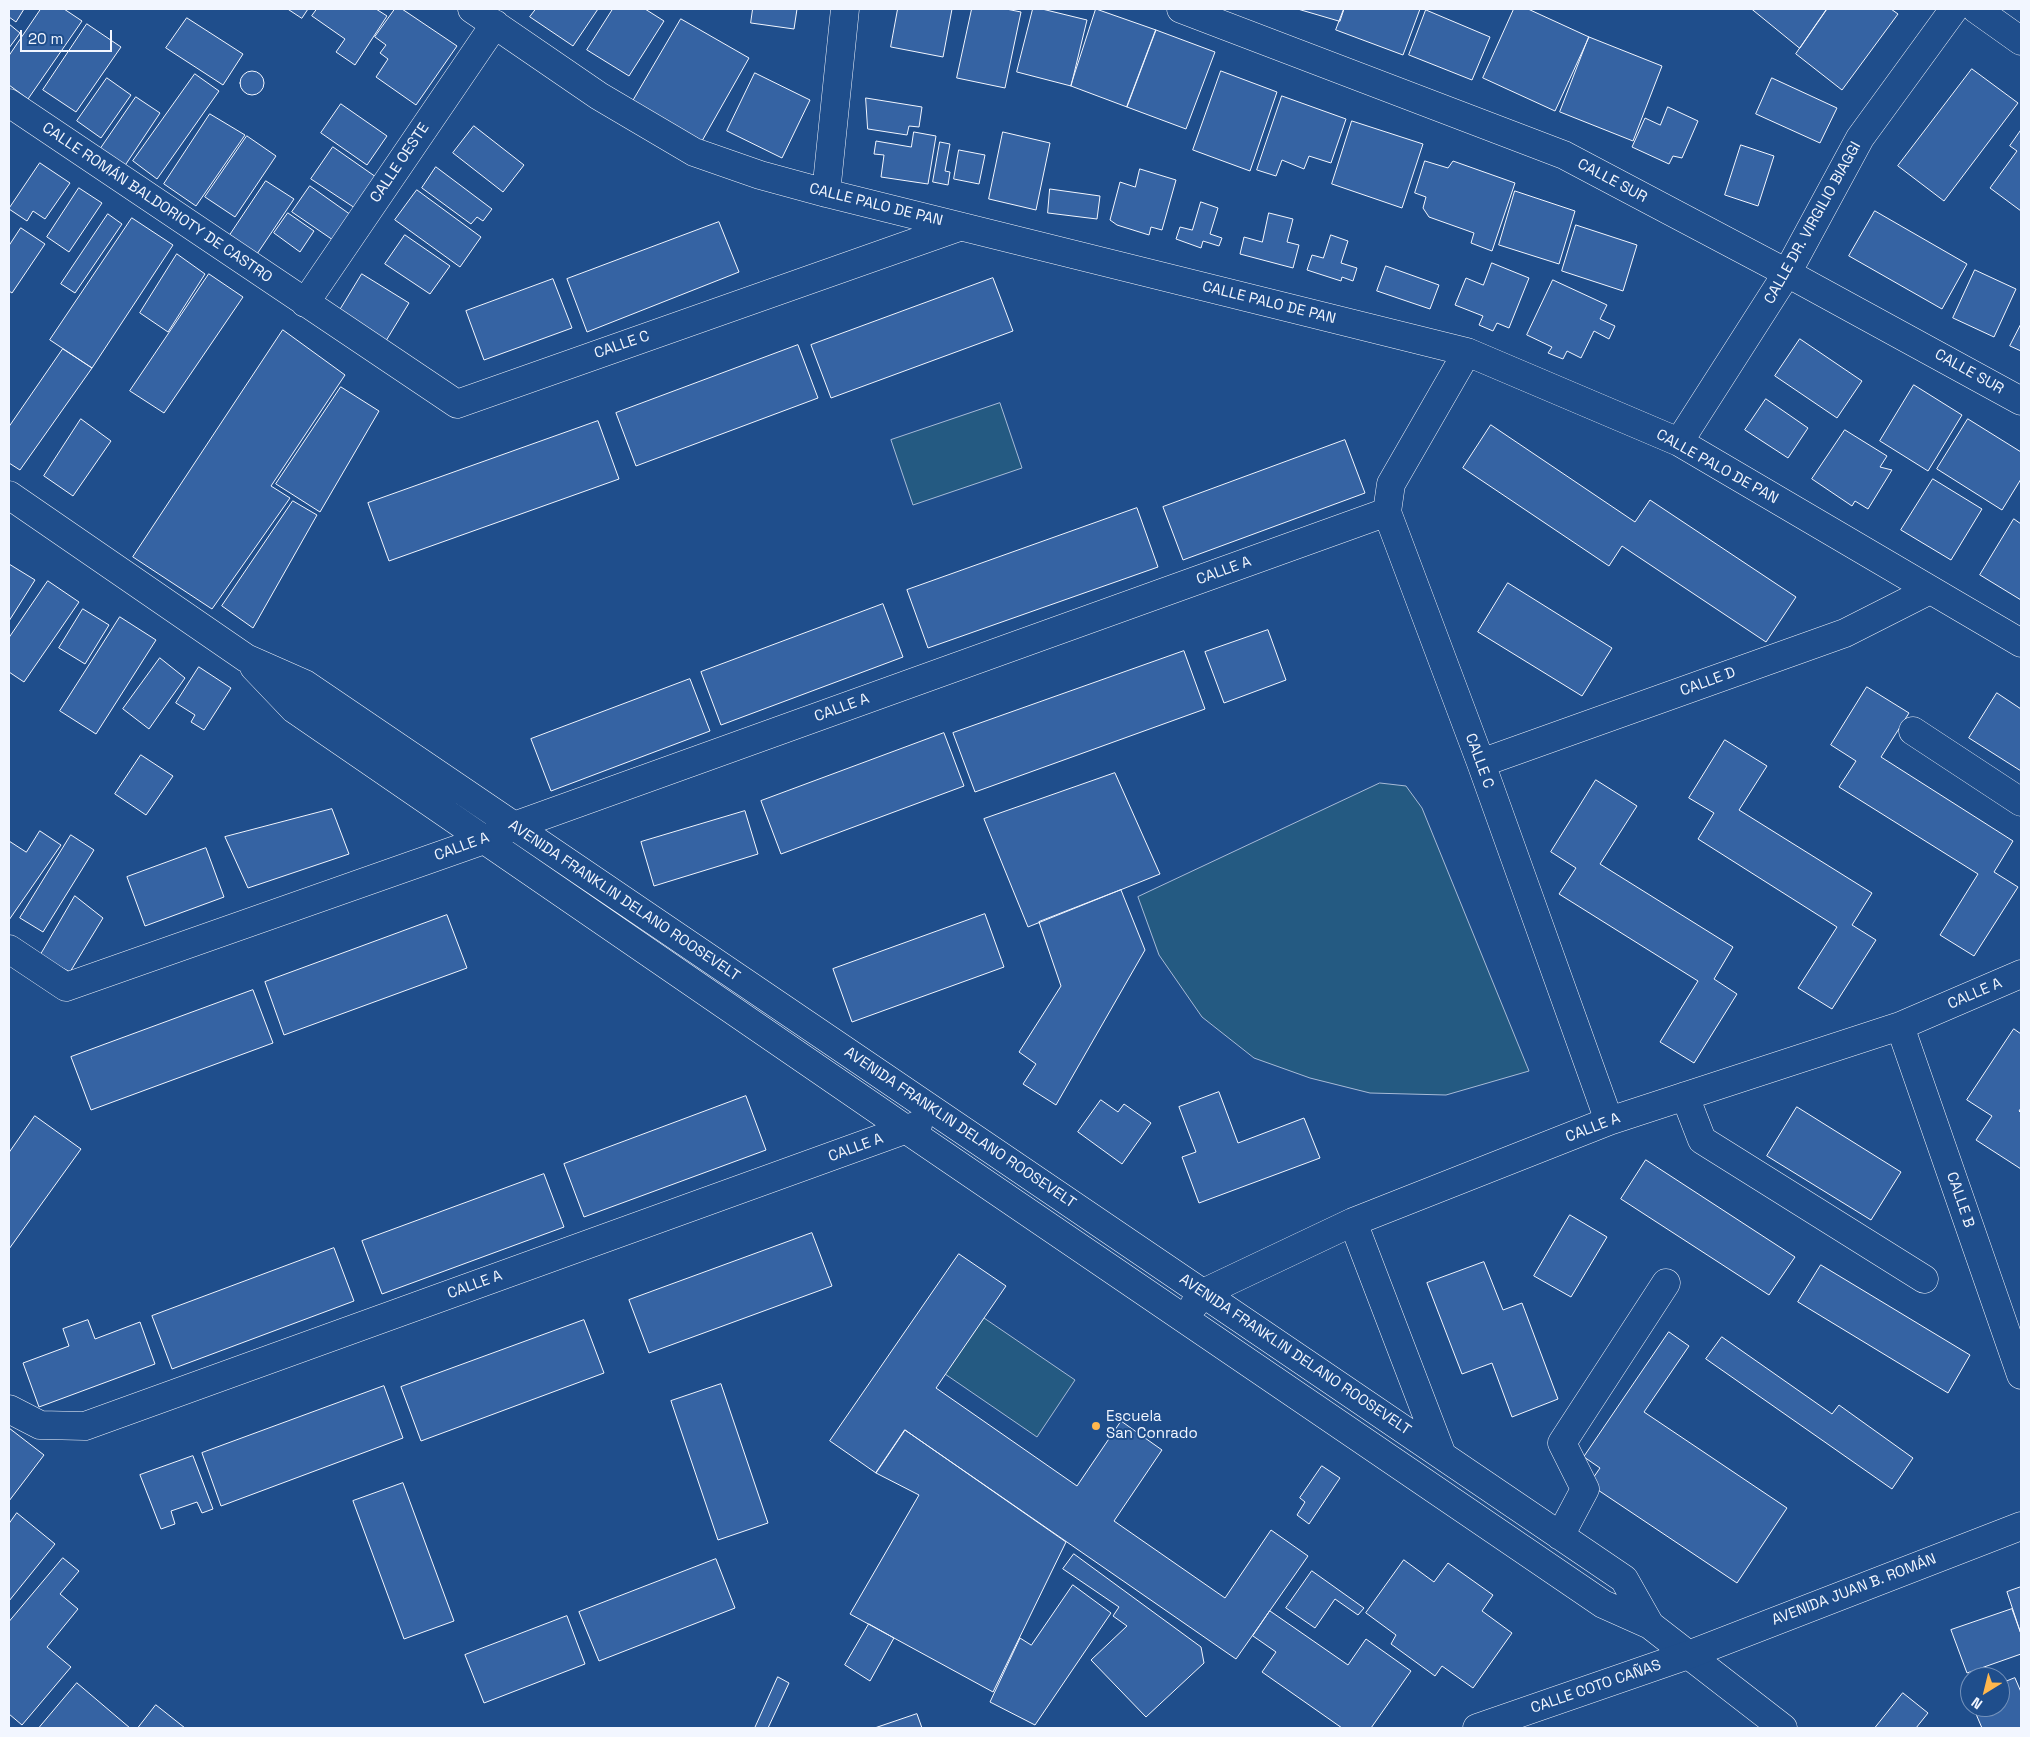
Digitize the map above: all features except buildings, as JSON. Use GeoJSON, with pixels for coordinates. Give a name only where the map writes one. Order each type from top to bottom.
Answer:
{"type":"FeatureCollection","features":[{"type":"Feature","properties":{"kind":"street","name":"CALLE PALO DE PAN"},"geometry":{"type":"LineString","coordinates":[[472,9],[599,96],[694,152],[760,175],[826,194],[1468,352],[1678,442],[2021,643]]}},
{"type":"Feature","properties":{"kind":"street"},"geometry":{"type":"LineString","coordinates":[[826,194],[845,9]]}},
{"type":"Feature","properties":{"kind":"street","name":"CALLE SUR"},"geometry":{"type":"LineString","coordinates":[[1181,9],[1564,155],[1788,273],[2021,401]]}},
{"type":"Feature","properties":{"kind":"street","name":"CALLE DR. VIRGILIO BIAGGI"},"geometry":{"type":"LineString","coordinates":[[1678,442],[1788,273],[1860,138],[1954,9]]}},
{"type":"Feature","properties":{"kind":"street"},"geometry":{"type":"LineString","coordinates":[[1976,9],[2021,41]]}},
{"type":"Feature","properties":{"kind":"street","name":"CALLE OESTE"},"geometry":{"type":"LineString","coordinates":[[305,303],[495,24]]}},
{"type":"Feature","properties":{"kind":"street","name":"CALLE ROMÁN BALDORIOTY DE CASTRO"},"geometry":{"type":"LineString","coordinates":[[9,103],[305,303]]}},
{"type":"Feature","properties":{"kind":"street","name":"CALLE C"},"geometry":{"type":"LineString","coordinates":[[305,303],[457,404],[959,227]]}},
{"type":"Feature","properties":{"kind":"street"},"geometry":{"type":"LineString","coordinates":[[1386,512],[1391,484],[1468,352]]}},
{"type":"Feature","properties":{"kind":"street","name":"AVENIDA FRANKLIN DELANO ROOSEVELT"},"geometry":{"type":"LineString","coordinates":[[9,495],[246,658],[305,684],[1624,1579],[1650,1625]]}},
{"type":"Feature","properties":{"kind":"street","name":"CALLE C"},"geometry":{"type":"LineString","coordinates":[[1386,512],[1480,763],[1609,1121]]}},
{"type":"Feature","properties":{"kind":"street","name":"CALLE A"},"geometry":{"type":"LineString","coordinates":[[9,949],[66,987],[484,840],[514,826],[1386,512]]}},
{"type":"Feature","properties":{"kind":"street","name":"CALLE D"},"geometry":{"type":"LineString","coordinates":[[1480,763],[1845,633],[1930,590]]}},
{"type":"Feature","properties":{"kind":"street","name":"AVENIDA FRANKLIN DELANO ROOSEVELT"},"geometry":{"type":"LineString","coordinates":[[246,658],[294,709],[907,1130],[1603,1604],[1650,1625],[1768,1724]]}},
{"type":"Feature","properties":{"kind":"street"},"geometry":{"type":"LineString","coordinates":[[1913,730],[2021,802]]}},
{"type":"Feature","properties":{"kind":"street","name":"CALLE A"},"geometry":{"type":"LineString","coordinates":[[1184,1319],[1203,1293],[1353,1222],[1609,1121],[1900,1026],[2021,974]]}},
{"type":"Feature","properties":{"kind":"street","name":"CALLE B"},"geometry":{"type":"LineString","coordinates":[[1900,1026],[2021,1375]]}},
{"type":"Feature","properties":{"kind":"street"},"geometry":{"type":"LineString","coordinates":[[1685,1096],[1702,1140],[1924,1279]]}},
{"type":"Feature","properties":{"kind":"street","name":"CALLE A"},"geometry":{"type":"LineString","coordinates":[[9,1409],[40,1424],[85,1426],[907,1130],[940,1115]]}},
{"type":"Feature","properties":{"kind":"street"},"geometry":{"type":"LineString","coordinates":[[1353,1222],[1442,1455]]}},
{"type":"Feature","properties":{"kind":"street"},"geometry":{"type":"LineString","coordinates":[[1560,1536],[1585,1489],[1562,1443],[1666,1283]]}},
{"type":"Feature","properties":{"kind":"street","name":"AVENIDA JUAN B. ROMÁN"},"geometry":{"type":"LineString","coordinates":[[1688,1655],[2021,1526]]}},
{"type":"Feature","properties":{"kind":"street","name":"CALLE COTO CAÑAS"},"geometry":{"type":"LineString","coordinates":[[1477,1728],[1688,1655]]}},
{"type":"Feature","properties":{"kind":"shaded area"},"geometry":{"type":"Polygon","coordinates":[[[1000,403],[1022,468],[913,505],[891,440],[1000,403]]]}},
{"type":"Feature","properties":{"kind":"shaded area"},"geometry":{"type":"Polygon","coordinates":[[[1380,783],[1406,786],[1422,808],[1529,1071],[1446,1095],[1370,1093],[1310,1078],[1254,1058],[1202,1017],[1159,955],[1138,897],[1380,783]]]}},
{"type":"Feature","properties":{"kind":"shaded area"},"geometry":{"type":"Polygon","coordinates":[[[984,1318],[1075,1380],[1037,1437],[945,1374],[984,1318]]]}},
{"type":"Feature","properties":{"kind":"place","name":"Escuela San Conrado"},"geometry":{"type":"Point","coordinates":[1096,1426]}}]}
